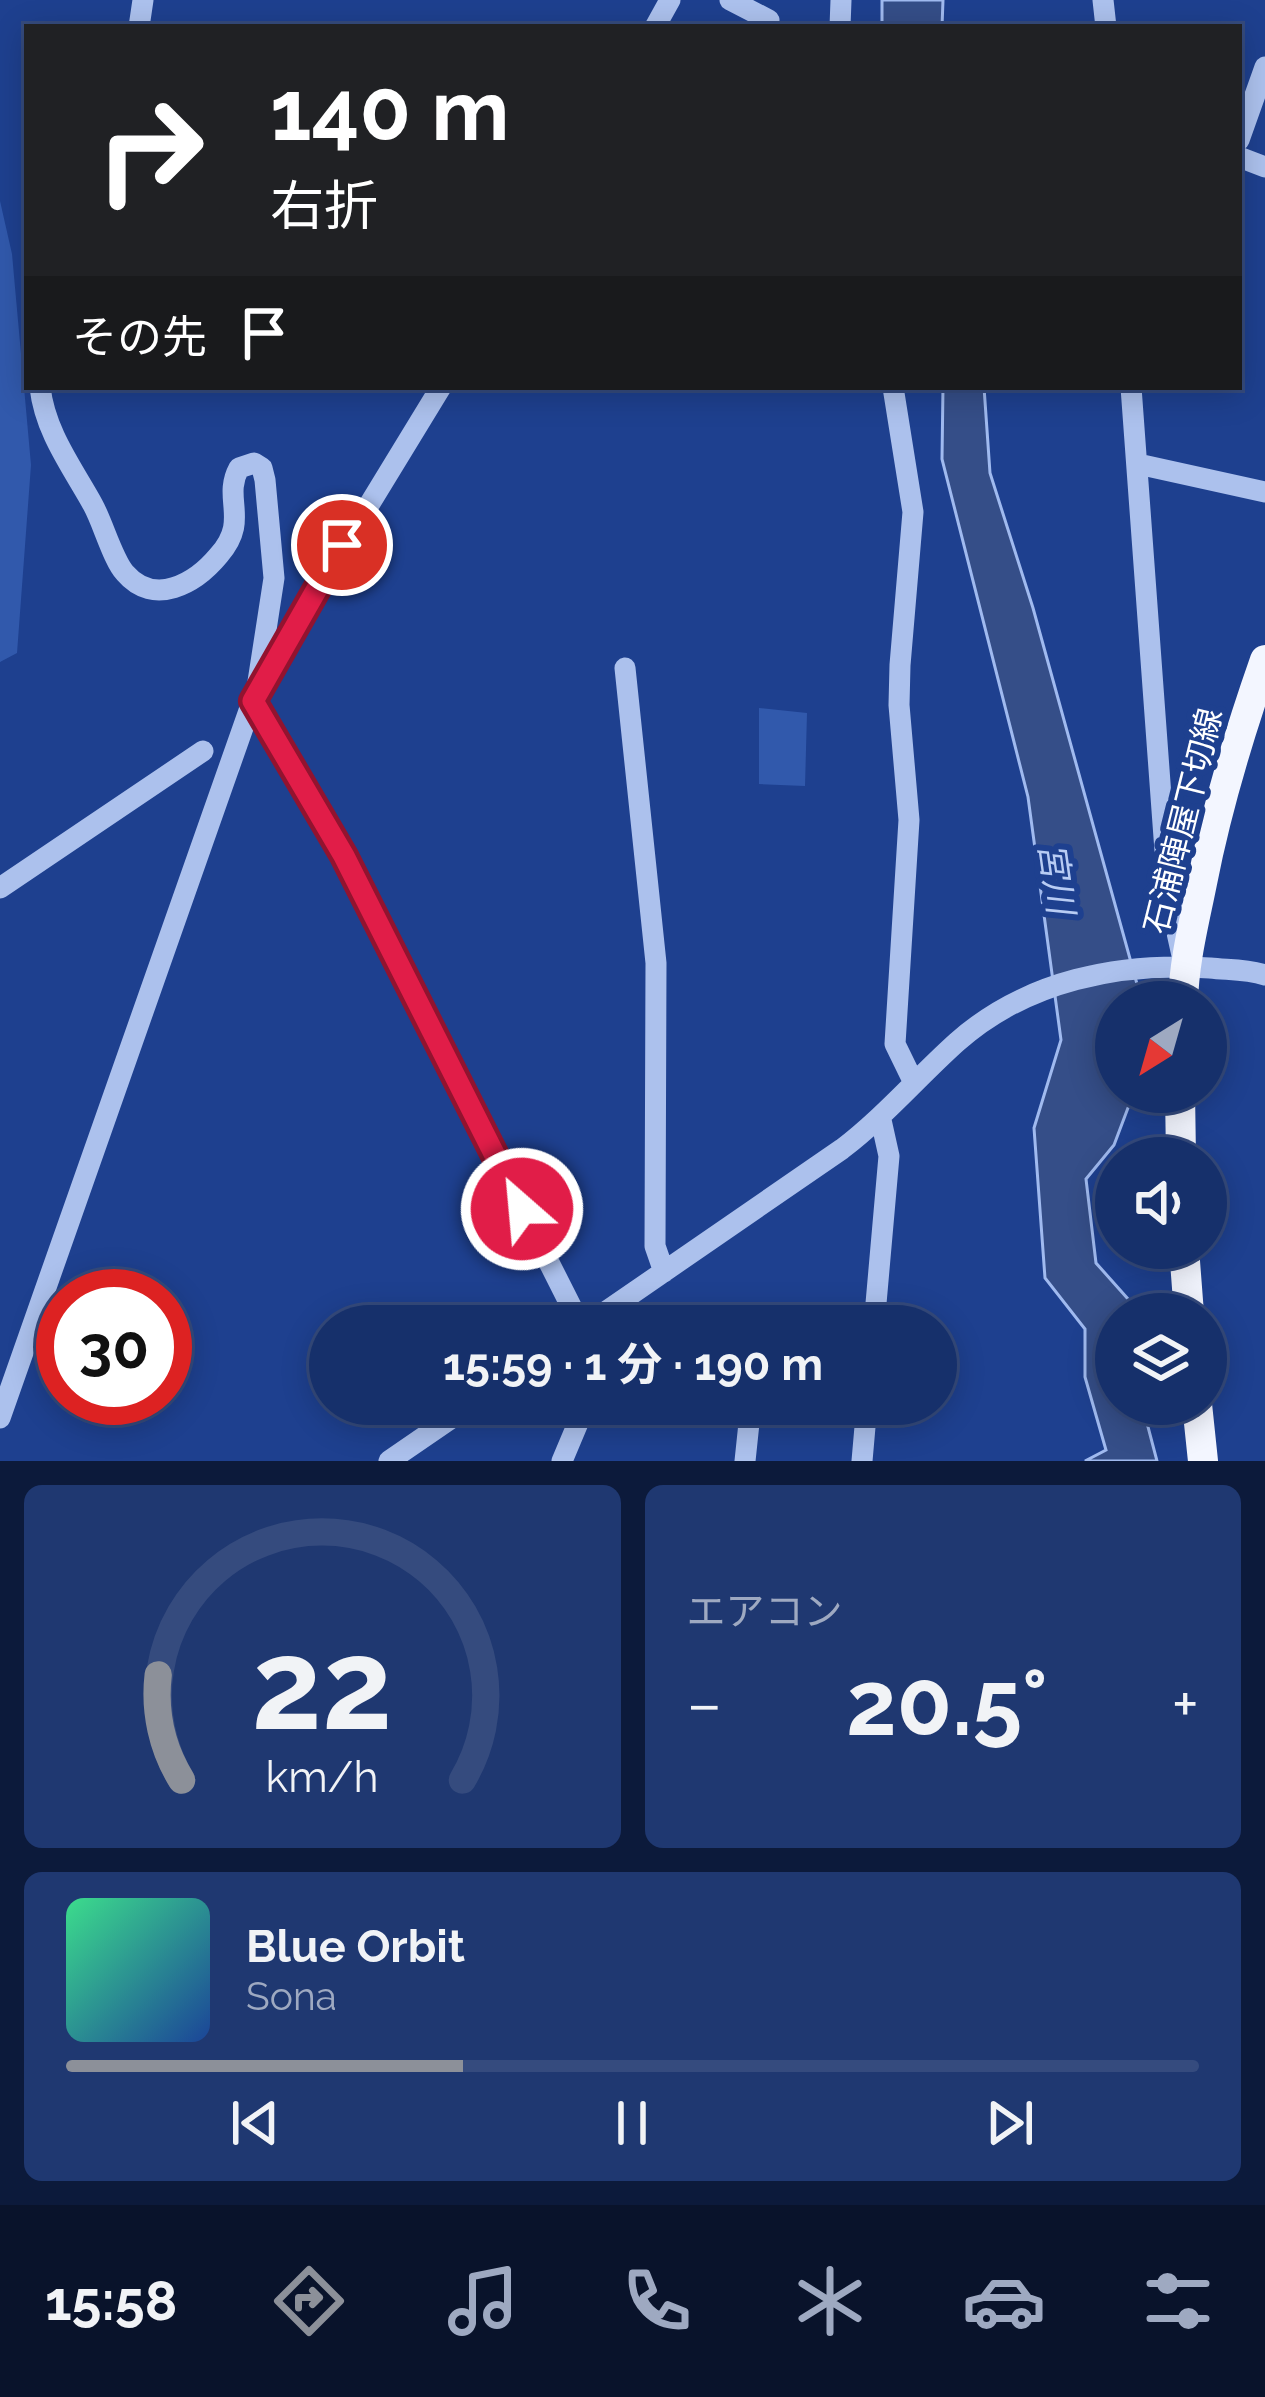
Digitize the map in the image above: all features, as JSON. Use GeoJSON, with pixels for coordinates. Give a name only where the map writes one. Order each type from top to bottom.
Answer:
{"type":"FeatureCollection","features":[{"type":"Feature","properties":{"kind":"main road","name":"石浦陣屋下切線"},"geometry":{"type":"LineString","coordinates":[[1184,981],[1230,758],[1265,660]]}},
{"type":"Feature","properties":{"kind":"main road"},"geometry":{"type":"LineString","coordinates":[[1199,1425],[1203,1461]]}},
{"type":"Feature","properties":{"kind":"street"},"geometry":{"type":"LineString","coordinates":[[730,0],[770,20]]}},
{"type":"Feature","properties":{"kind":"street"},"geometry":{"type":"LineString","coordinates":[[1242,132],[1265,67]]}},
{"type":"Feature","properties":{"kind":"street"},"geometry":{"type":"LineString","coordinates":[[0,1418],[255,694],[274,578],[262,469],[254,463],[239,468],[233,478],[236,531],[210,565],[169,591],[144,589],[118,562],[110,537],[60,451],[41,390]]}},
{"type":"Feature","properties":{"kind":"street"},"geometry":{"type":"LineString","coordinates":[[255,694],[439,390]]}},
{"type":"Feature","properties":{"kind":"street"},"geometry":{"type":"LineString","coordinates":[[893,390],[913,512],[899,705],[909,820],[895,1044],[914,1083]]}},
{"type":"Feature","properties":{"kind":"street"},"geometry":{"type":"LineString","coordinates":[[1131,390],[1168,892],[1184,966]]}},
{"type":"Feature","properties":{"kind":"street"},"geometry":{"type":"LineString","coordinates":[[1138,464],[1265,491]]}},
{"type":"Feature","properties":{"kind":"street"},"geometry":{"type":"LineString","coordinates":[[626,668],[656,963],[655,1246],[664,1272]]}},
{"type":"Feature","properties":{"kind":"street"},"geometry":{"type":"LineString","coordinates":[[255,694],[344,856],[572,1305]]}},
{"type":"Feature","properties":{"kind":"street"},"geometry":{"type":"LineString","coordinates":[[0,888],[203,751]]}},
{"type":"Feature","properties":{"kind":"street"},"geometry":{"type":"LineString","coordinates":[[617,1305],[881,1120],[956,1043],[1001,1011],[1047,988],[1108,970],[1184,966],[1265,975]]}},
{"type":"Feature","properties":{"kind":"street"},"geometry":{"type":"LineString","coordinates":[[876,1305],[889,1156],[881,1120]]}},
{"type":"Feature","properties":{"kind":"street"},"geometry":{"type":"LineString","coordinates":[[622,1305],[623,1301]]}},
{"type":"Feature","properties":{"kind":"street"},"geometry":{"type":"LineString","coordinates":[[389,1461],[441,1425]]}},
{"type":"Feature","properties":{"kind":"street"},"geometry":{"type":"LineString","coordinates":[[562,1461],[577,1425]]}},
{"type":"Feature","properties":{"kind":"street"},"geometry":{"type":"LineString","coordinates":[[745,1461],[749,1425]]}},
{"type":"Feature","properties":{"kind":"street"},"geometry":{"type":"LineString","coordinates":[[862,1461],[865,1425]]}},
{"type":"Feature","properties":{"kind":"shaded area"},"geometry":{"type":"Polygon","coordinates":[[[0,201],[12,254],[31,465],[17,653],[0,662],[0,201]]]}},
{"type":"Feature","properties":{"kind":"shaded area"},"geometry":{"type":"Polygon","coordinates":[[[759,708],[807,713],[805,786],[759,784],[759,708]]]}},
{"type":"Feature","properties":{"kind":"water"},"geometry":{"type":"Polygon","coordinates":[[[882,0],[943,0],[942,24],[882,24],[882,0]]]}},
{"type":"Feature","properties":{"kind":"water","name":"宮川"},"geometry":{"type":"Polygon","coordinates":[[[943,390],[984,390],[990,473],[1033,608],[1136,981],[1095,981],[1095,1113],[1126,1113],[1117,1137],[1095,1137],[1095,1168],[1086,1179],[1095,1269],[1101,1269],[1123,1293],[1095,1293],[1095,1412],[1085,1377],[1085,1329],[1045,1278],[1034,1128],[1061,1040],[1028,797],[942,459],[943,390]]]}},
{"type":"Feature","properties":{"kind":"water"},"geometry":{"type":"Polygon","coordinates":[[[1099,1425],[1148,1425],[1157,1461],[1085,1461],[1106,1450],[1099,1425]]]}},
{"type":"Feature","properties":{"kind":"route"},"geometry":{"type":"LineString","coordinates":[[342,545],[253,701],[344,856],[522,1209]]}}]}
